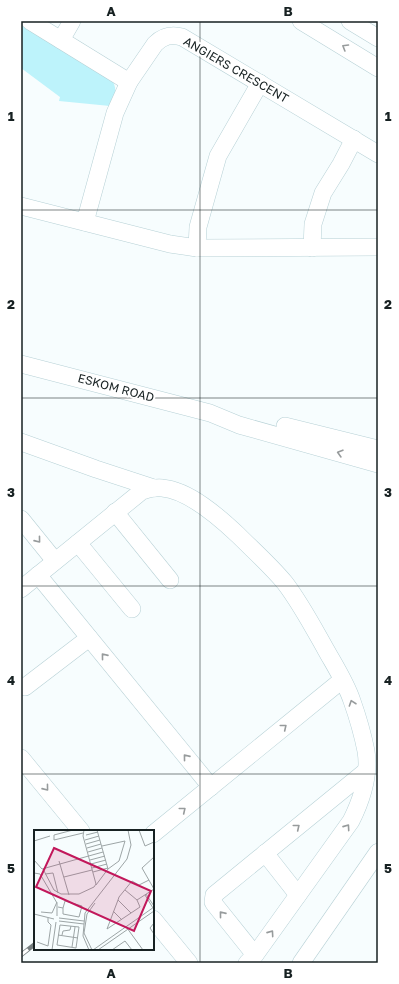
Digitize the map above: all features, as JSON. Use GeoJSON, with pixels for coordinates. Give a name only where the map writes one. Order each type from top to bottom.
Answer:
{"type":"FeatureCollection","features":[{"type":"Feature","properties":{"kind":"street"},"geometry":{"type":"LineString","coordinates":[[60,40],[72,21]]}},
{"type":"Feature","properties":{"kind":"street"},"geometry":{"type":"LineString","coordinates":[[300,21],[378,68]]}},
{"type":"Feature","properties":{"kind":"street"},"geometry":{"type":"LineString","coordinates":[[350,21],[378,38]]}},
{"type":"Feature","properties":{"kind":"street"},"geometry":{"type":"LineString","coordinates":[[40,24],[60,40],[130,82]]}},
{"type":"Feature","properties":{"kind":"street","name":"ANGIERS CRESCENT"},"geometry":{"type":"LineString","coordinates":[[85,222],[115,113],[130,82],[155,44],[164,38],[176,35],[182,37],[378,154]]}},
{"type":"Feature","properties":{"kind":"street"},"geometry":{"type":"LineString","coordinates":[[197,248],[198,227],[218,156],[260,84]]}},
{"type":"Feature","properties":{"kind":"street"},"geometry":{"type":"LineString","coordinates":[[312,248],[313,224],[323,193],[354,139]]}},
{"type":"Feature","properties":{"kind":"street"},"geometry":{"type":"LineString","coordinates":[[21,206],[170,244],[197,248],[378,248]]}},
{"type":"Feature","properties":{"kind":"street","name":"ESKOM ROAD"},"geometry":{"type":"LineString","coordinates":[[21,364],[210,413],[239,425],[378,464]]}},
{"type":"Feature","properties":{"kind":"street","name":"ESKOM ROAD"},"geometry":{"type":"LineString","coordinates":[[210,413],[245,416],[378,449]]}},
{"type":"Feature","properties":{"kind":"street"},"geometry":{"type":"LineString","coordinates":[[21,442],[154,488]]}},
{"type":"Feature","properties":{"kind":"street"},"geometry":{"type":"LineString","coordinates":[[210,787],[89,638],[26,582],[78,543],[142,491],[154,488],[164,488],[179,493],[197,501],[217,515],[266,563],[297,599],[311,622],[352,700],[366,751],[366,770],[362,796],[351,821],[251,959],[215,905],[213,898],[216,892],[366,770]]}},
{"type":"Feature","properties":{"kind":"street"},"geometry":{"type":"LineString","coordinates":[[115,512],[170,580]]}},
{"type":"Feature","properties":{"kind":"street"},"geometry":{"type":"LineString","coordinates":[[21,519],[55,561]]}},
{"type":"Feature","properties":{"kind":"street"},"geometry":{"type":"LineString","coordinates":[[78,543],[132,609]]}},
{"type":"Feature","properties":{"kind":"street"},"geometry":{"type":"LineString","coordinates":[[25,687],[89,638]]}},
{"type":"Feature","properties":{"kind":"street"},"geometry":{"type":"LineString","coordinates":[[154,833],[342,680]]}},
{"type":"Feature","properties":{"kind":"street"},"geometry":{"type":"LineString","coordinates":[[21,758],[80,830]]}},
{"type":"Feature","properties":{"kind":"street"},"geometry":{"type":"LineString","coordinates":[[301,963],[378,852]]}},
{"type":"Feature","properties":{"kind":"street"},"geometry":{"type":"LineString","coordinates":[[264,853],[298,895]]}},
{"type":"Feature","properties":{"kind":"street"},"geometry":{"type":"LineString","coordinates":[[154,920],[189,963]]}},
{"type":"Feature","properties":{"kind":"shaded area"},"geometry":{"type":"Polygon","coordinates":[[[21,25],[112,80],[115,87],[115,93],[110,106],[59,101],[60,97],[21,68],[21,25]]]}},
{"type":"Feature","properties":{"kind":"railway"},"geometry":{"type":"LineString","coordinates":[[21,955],[34,945]]}}]}
